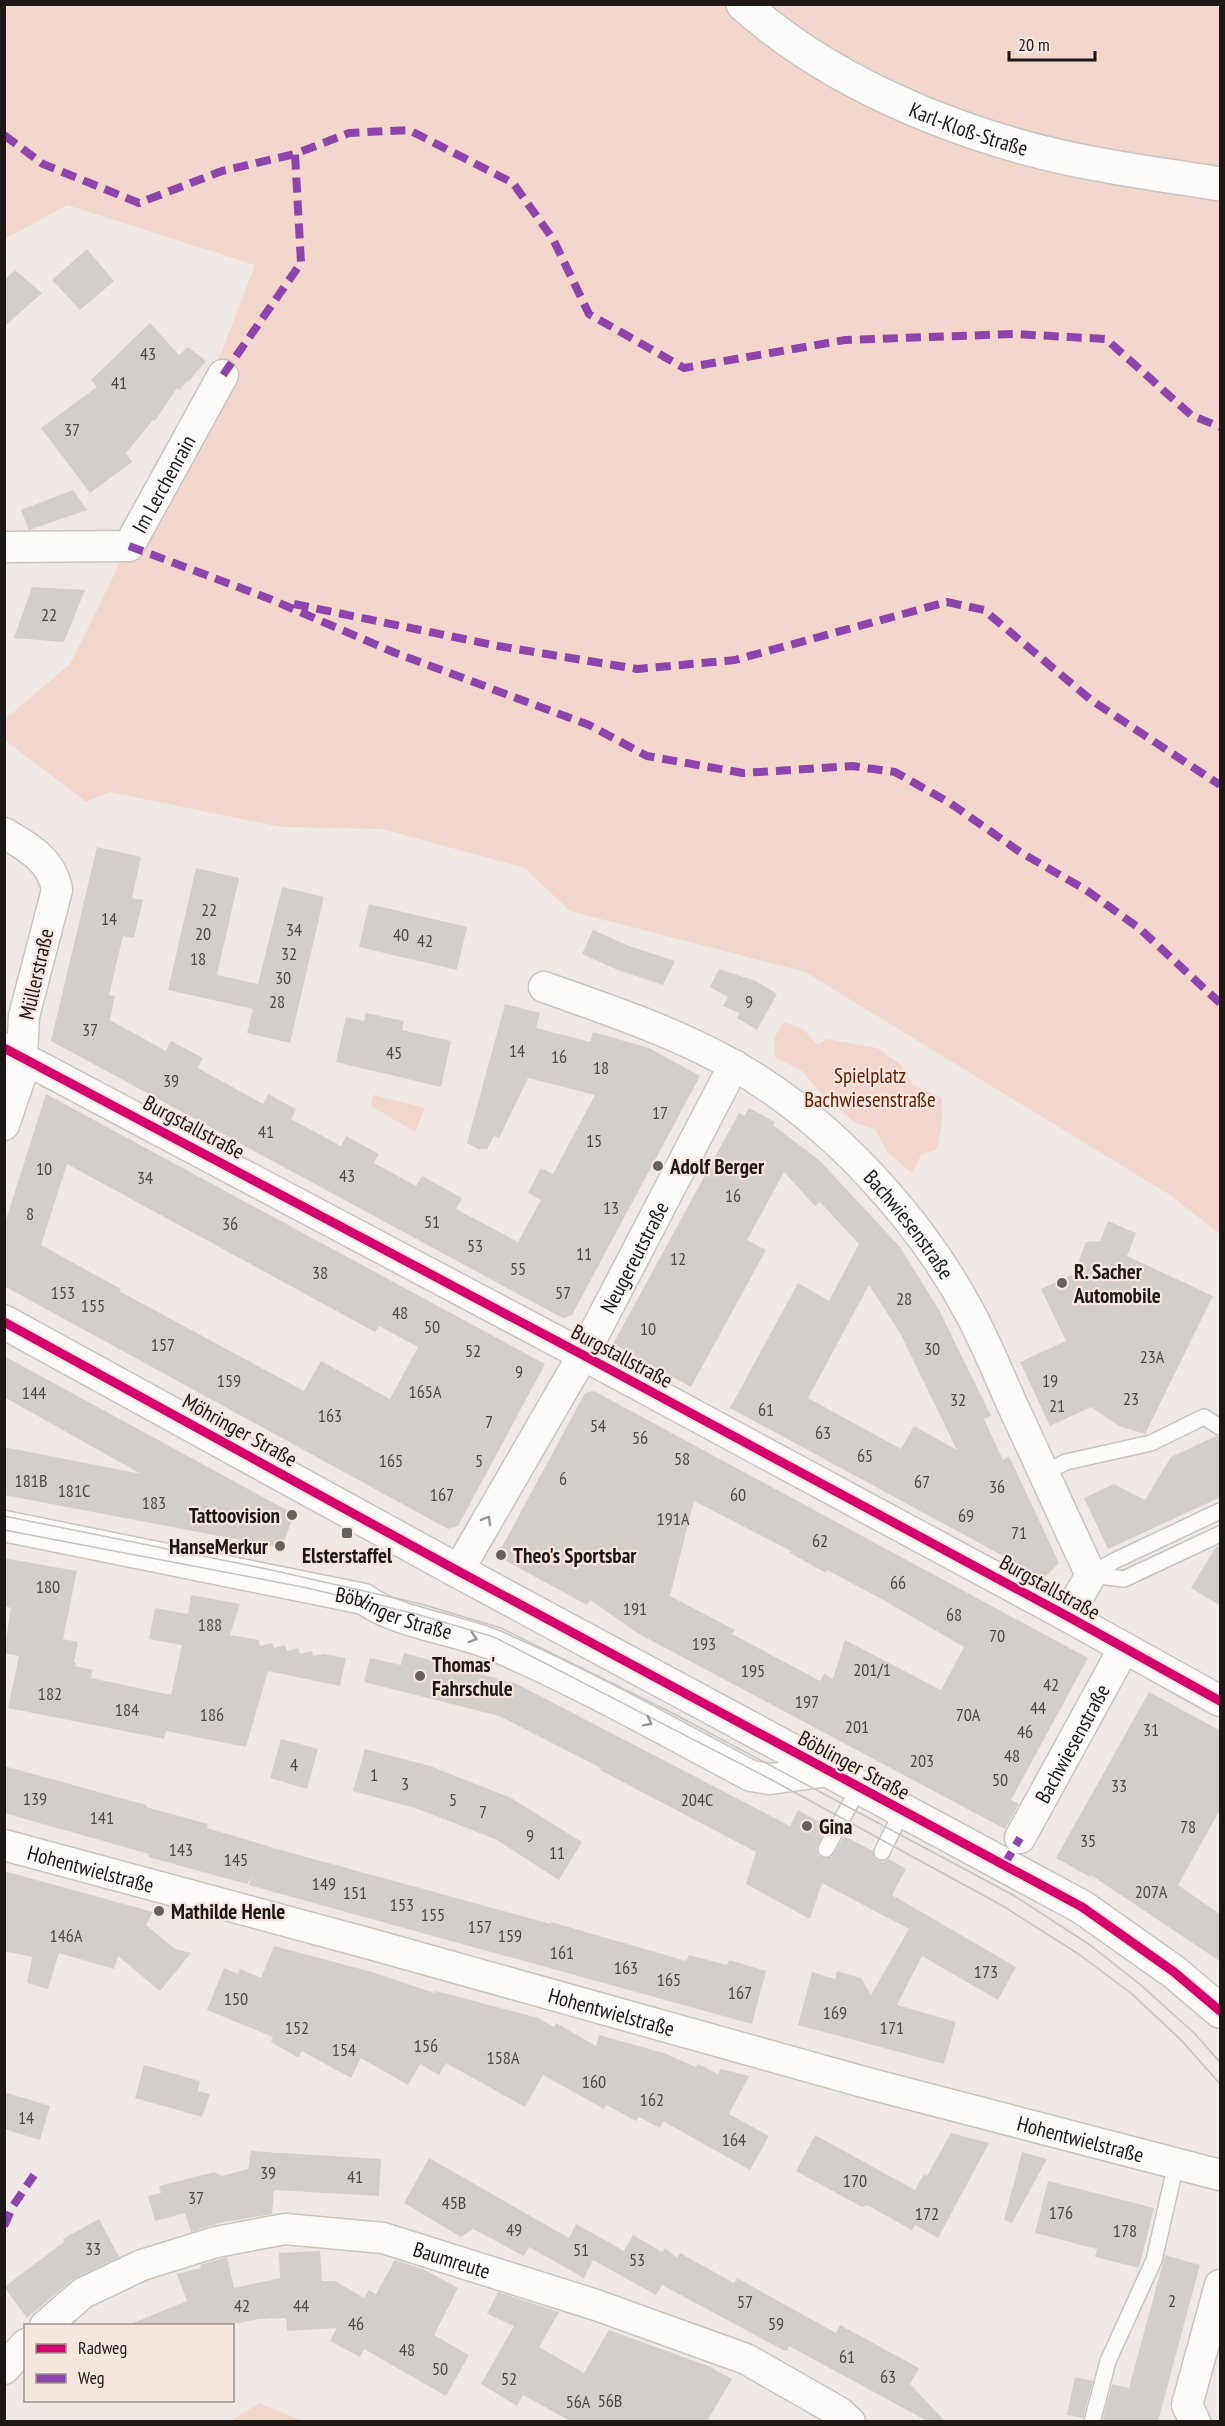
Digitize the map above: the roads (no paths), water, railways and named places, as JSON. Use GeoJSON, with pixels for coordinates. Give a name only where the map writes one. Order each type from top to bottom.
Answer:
{"type":"FeatureCollection","features":[{"type":"Feature","properties":{"kind":"street","name":"Karl-Kloß-Straße"},"geometry":{"type":"LineString","coordinates":[[743,4],[783,37],[838,72],[893,100],[955,125],[1047,153],[1108,166],[1221,184]]}},
{"type":"Feature","properties":{"kind":"street","name":"Im Lerchenrain"},"geometry":{"type":"LineString","coordinates":[[4,547],[129,546],[224,375]]}},
{"type":"Feature","properties":{"kind":"street","name":"Müllerstraße"},"geometry":{"type":"LineString","coordinates":[[4,833],[34,851],[55,879],[57,890],[13,1052],[21,1075],[4,1125]]}},
{"type":"Feature","properties":{"kind":"street","name":"Bachwiesenstraße"},"geometry":{"type":"LineString","coordinates":[[544,987],[643,1022],[734,1065],[790,1103],[830,1137],[871,1177],[942,1267],[972,1316],[1091,1575]]}},
{"type":"Feature","properties":{"kind":"street","name":"Burgstallstraße"},"geometry":{"type":"LineString","coordinates":[[13,1052],[583,1355],[1221,1701]]}},
{"type":"Feature","properties":{"kind":"street","name":"Neugereutstraße"},"geometry":{"type":"LineString","coordinates":[[458,1571],[583,1355],[734,1065]]}},
{"type":"Feature","properties":{"kind":"street","name":"Möhringer Straße"},"geometry":{"type":"LineString","coordinates":[[4,1322],[458,1571]]}},
{"type":"Feature","properties":{"kind":"street","name":"Böblinger Straße"},"geometry":{"type":"LineString","coordinates":[[4,1526],[364,1599],[377,1608],[489,1644],[533,1662],[751,1776],[770,1779],[828,1771]]}},
{"type":"Feature","properties":{"kind":"street","name":"Böblinger Straße"},"geometry":{"type":"LineString","coordinates":[[458,1571],[1082,1907],[1174,1971],[1221,2011]]}},
{"type":"Feature","properties":{"kind":"street"},"geometry":{"type":"LineString","coordinates":[[1067,1616],[1091,1575]]}},
{"type":"Feature","properties":{"kind":"street","name":"Bachwiesenstraße"},"geometry":{"type":"LineString","coordinates":[[1020,1838],[1125,1648]]}},
{"type":"Feature","properties":{"kind":"street","name":"Hohentwielstraße"},"geometry":{"type":"LineString","coordinates":[[4,1845],[367,1943],[867,2083],[1221,2175]]}},
{"type":"Feature","properties":{"kind":"street","name":"Baumreute"},"geometry":{"type":"LineString","coordinates":[[46,2324],[83,2293],[142,2265],[216,2242],[285,2229],[383,2238],[596,2306],[746,2359],[839,2412],[850,2421]]}},
{"type":"Feature","properties":{"kind":"street"},"geometry":{"type":"LineString","coordinates":[[1195,2421],[1187,2405],[1221,2285]]}},
{"type":"Feature","properties":{"kind":"street"},"geometry":{"type":"LineString","coordinates":[[4,2369],[24,2346]]}},
{"type":"Feature","properties":{"kind":"lane"},"geometry":{"type":"LineString","coordinates":[[1044,1473],[1066,1462],[1150,1443],[1204,1417],[1221,1427]]}},
{"type":"Feature","properties":{"kind":"lane"},"geometry":{"type":"LineString","coordinates":[[1091,1575],[1114,1561],[1221,1511]]}},
{"type":"Feature","properties":{"kind":"lane"},"geometry":{"type":"LineString","coordinates":[[1091,1575],[1124,1579],[1221,1534]]}},
{"type":"Feature","properties":{"kind":"lane"},"geometry":{"type":"LineString","coordinates":[[826,1849],[859,1787]]}},
{"type":"Feature","properties":{"kind":"lane"},"geometry":{"type":"LineString","coordinates":[[882,1852],[902,1811]]}},
{"type":"Feature","properties":{"kind":"lane"},"geometry":{"type":"LineString","coordinates":[[1092,2421],[1108,2361],[1154,2260],[1176,2163]]}},
{"type":"Feature","properties":{"kind":"tram line"},"geometry":{"type":"LineString","coordinates":[[4,1516],[267,1569],[421,1604],[501,1628],[676,1715],[1013,1895],[1090,1945],[1142,1986],[1194,2033],[1220,2062]]}},
{"type":"Feature","properties":{"kind":"tram line"},"geometry":{"type":"LineString","coordinates":[[4,1530],[303,1587],[416,1614],[494,1637],[770,1779],[1003,1906],[1080,1955],[1132,1994],[1182,2041],[1220,2084]]}},
{"type":"Feature","properties":{"kind":"place","name":"Adolf Berger"},"geometry":{"type":"Point","coordinates":[658,1166]}},
{"type":"Feature","properties":{"kind":"place","name":"R. Sacher Automobile"},"geometry":{"type":"Point","coordinates":[1062,1283]}},
{"type":"Feature","properties":{"kind":"place","name":"Tattoovision"},"geometry":{"type":"Point","coordinates":[292,1515]}},
{"type":"Feature","properties":{"kind":"place","name":"Elsterstaffel"},"geometry":{"type":"Point","coordinates":[347,1533]}},
{"type":"Feature","properties":{"kind":"place","name":"HanseMerkur"},"geometry":{"type":"Point","coordinates":[280,1546]}},
{"type":"Feature","properties":{"kind":"place","name":"Theo's Sportsbar"},"geometry":{"type":"Point","coordinates":[501,1555]}},
{"type":"Feature","properties":{"kind":"place","name":"Thomas' Fahrschule"},"geometry":{"type":"Point","coordinates":[420,1676]}},
{"type":"Feature","properties":{"kind":"place","name":"Gina"},"geometry":{"type":"Point","coordinates":[807,1826]}},
{"type":"Feature","properties":{"kind":"place","name":"Mathilde Henle"},"geometry":{"type":"Point","coordinates":[159,1911]}},
{"type":"Feature","properties":{"kind":"park label","name":"Spielplatz Bachwiesenstraße"},"geometry":{"type":"Point","coordinates":[870,1087]}}]}
